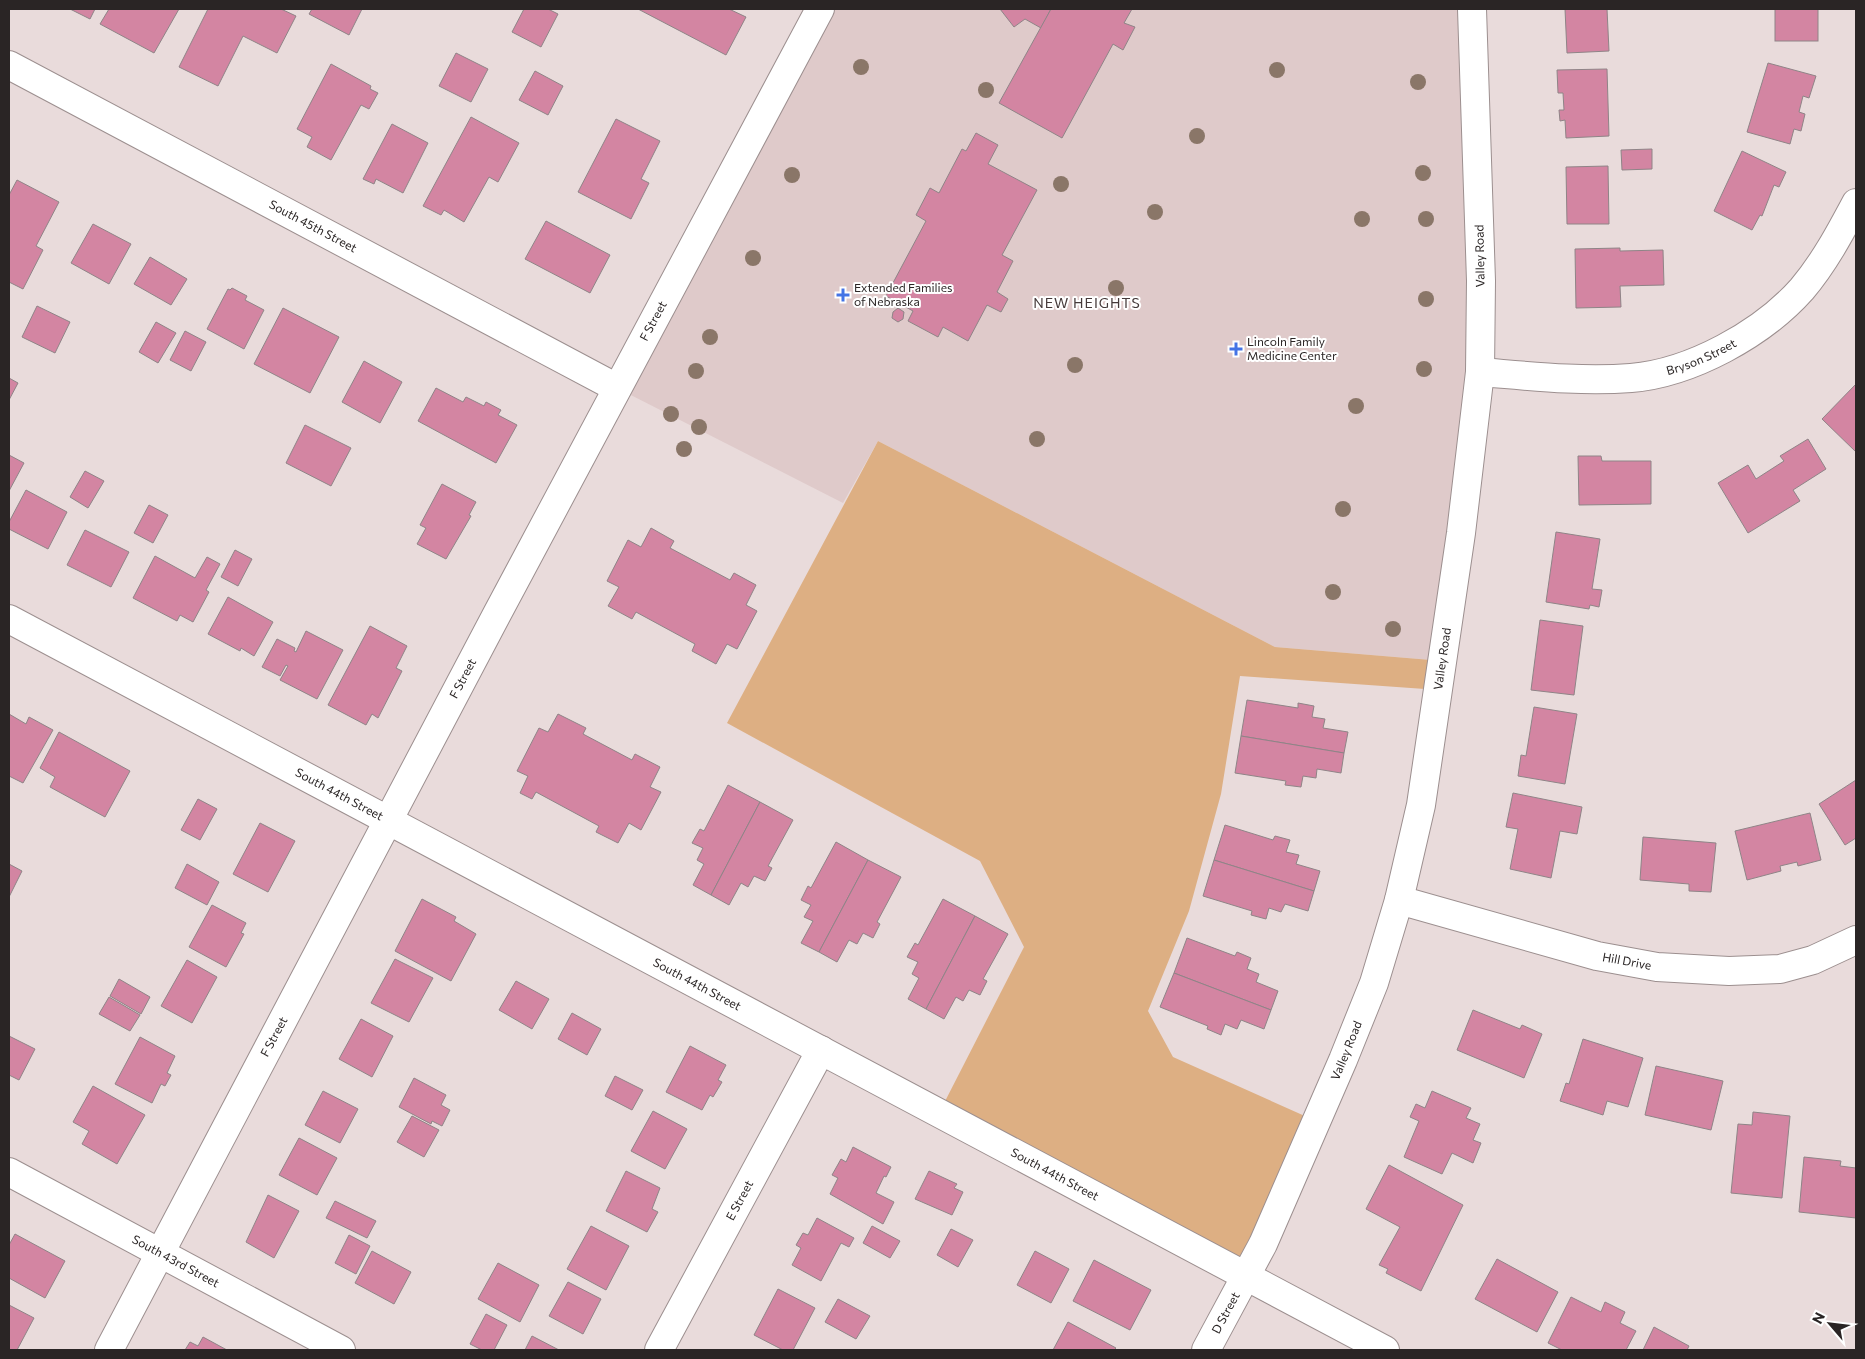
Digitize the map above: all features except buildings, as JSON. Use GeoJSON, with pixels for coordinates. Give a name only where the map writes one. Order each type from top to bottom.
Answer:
{"type":"FeatureCollection","features":[{"type":"Feature","properties":{"kind":"street","name":"F Street"},"geometry":{"type":"LineString","coordinates":[[109,1350],[617,388],[820,9]]}},
{"type":"Feature","properties":{"kind":"street","name":"Valley Road"},"geometry":{"type":"LineString","coordinates":[[1246,1276],[1263,1244],[1343,1060],[1374,983],[1399,900],[1421,805],[1461,533],[1480,372],[1481,281],[1472,9]]}},
{"type":"Feature","properties":{"kind":"street","name":"South 45th Street"},"geometry":{"type":"LineString","coordinates":[[9,65],[617,388]]}},
{"type":"Feature","properties":{"kind":"street","name":"Bryson Street"},"geometry":{"type":"LineString","coordinates":[[1480,372],[1550,377],[1632,378],[1655,374],[1700,359],[1730,345],[1787,305],[1818,268],[1856,203]]}},
{"type":"Feature","properties":{"kind":"street","name":"South 44th Street"},"geometry":{"type":"LineString","coordinates":[[9,620],[390,820],[1385,1350]]}},
{"type":"Feature","properties":{"kind":"street","name":"Hill Drive"},"geometry":{"type":"LineString","coordinates":[[1399,900],[1597,956],[1657,967],[1729,971],[1780,970],[1813,960],[1856,940]]}},
{"type":"Feature","properties":{"kind":"street","name":"E Street"},"geometry":{"type":"LineString","coordinates":[[659,1350],[821,1050]]}},
{"type":"Feature","properties":{"kind":"street","name":"South 43rd Street"},"geometry":{"type":"LineString","coordinates":[[9,1172],[341,1350]]}},
{"type":"Feature","properties":{"kind":"street","name":"D Street"},"geometry":{"type":"LineString","coordinates":[[1206,1350],[1246,1276]]}},
{"type":"Feature","properties":{"kind":"shaded area","name":"Lincoln Family Medicine Center"},"geometry":{"type":"Polygon","coordinates":[[[820,9],[1472,9],[1481,281],[1443,661],[1275,647],[878,441],[843,503],[617,388],[820,9]]]}},
{"type":"Feature","properties":{"kind":"shaded area"},"geometry":{"type":"Polygon","coordinates":[[[878,441],[1275,647],[1443,661],[1439,690],[1240,676],[1221,794],[1189,911],[1148,1011],[1173,1057],[1316,1121],[1246,1276],[939,1113],[1024,947],[980,861],[727,723],[878,441]]]}},
{"type":"Feature","properties":{"kind":"place","name":"Extended Families of Nebraska"},"geometry":{"type":"Point","coordinates":[843,295]}},
{"type":"Feature","properties":{"kind":"place","name":"Lincoln Family Medicine Center"},"geometry":{"type":"Point","coordinates":[1236,349]}},
{"type":"Feature","properties":{"kind":"district","name":"NEW HEIGHTS"},"geometry":{"type":"Point","coordinates":[1087,303]}}]}
